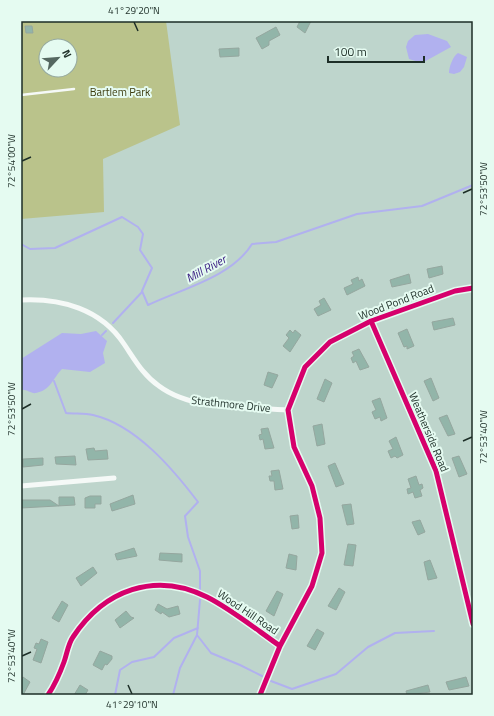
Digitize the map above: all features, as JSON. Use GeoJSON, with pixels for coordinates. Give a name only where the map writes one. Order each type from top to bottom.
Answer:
{"type":"FeatureCollection","features":[{"type":"Feature","properties":{"kind":"street","name":"Wood Pond Road"},"geometry":{"type":"LineString","coordinates":[[288,410],[305,367],[330,342],[371,321],[455,291],[473,288]]}},
{"type":"Feature","properties":{"kind":"street","name":"Strathmore Drive"},"geometry":{"type":"LineString","coordinates":[[21,300],[58,301],[80,308],[99,318],[124,344],[133,360],[145,374],[159,387],[177,397],[194,402],[288,410]]}},
{"type":"Feature","properties":{"kind":"street","name":"Weatherside Road"},"geometry":{"type":"LineString","coordinates":[[371,321],[436,471],[473,624]]}},
{"type":"Feature","properties":{"kind":"street"},"geometry":{"type":"LineString","coordinates":[[260,695],[280,646],[312,586],[322,553],[320,518],[312,486],[294,447],[288,410]]}},
{"type":"Feature","properties":{"kind":"street"},"geometry":{"type":"LineString","coordinates":[[21,486],[114,478]]}},
{"type":"Feature","properties":{"kind":"street","name":"Wood Hill Road"},"geometry":{"type":"LineString","coordinates":[[48,695],[63,665],[72,638],[91,613],[110,598],[133,589],[162,585],[182,587],[207,597],[280,646]]}},
{"type":"Feature","properties":{"kind":"lane"},"geometry":{"type":"LineString","coordinates":[[21,95],[74,89]]}},
{"type":"Feature","properties":{"kind":"green space","name":"Bartlem Park"},"geometry":{"type":"Polygon","coordinates":[[[21,21],[166,21],[180,125],[103,159],[104,212],[21,219],[21,21]]]}},
{"type":"Feature","properties":{"kind":"water"},"geometry":{"type":"Polygon","coordinates":[[[428,34],[447,41],[451,47],[422,63],[409,59],[406,47],[408,41],[415,35],[428,34]]]}},
{"type":"Feature","properties":{"kind":"water"},"geometry":{"type":"Polygon","coordinates":[[[458,53],[467,57],[464,67],[460,72],[454,74],[449,73],[454,57],[458,53]]]}},
{"type":"Feature","properties":{"kind":"water"},"geometry":{"type":"Polygon","coordinates":[[[96,331],[107,341],[103,353],[105,363],[90,372],[62,369],[45,389],[36,393],[21,390],[21,359],[62,333],[81,334],[96,331]]]}},
{"type":"Feature","properties":{"kind":"building"},"geometry":{"type":"Polygon","coordinates":[[[300,21],[311,21],[305,33],[297,27],[300,21]]]}},
{"type":"Feature","properties":{"kind":"building"},"geometry":{"type":"Polygon","coordinates":[[[25,26],[32,26],[33,33],[26,33],[25,26]]]}},
{"type":"Feature","properties":{"kind":"building"},"geometry":{"type":"Polygon","coordinates":[[[276,27],[280,35],[269,41],[269,45],[262,49],[256,38],[276,27]]]}},
{"type":"Feature","properties":{"kind":"building"},"geometry":{"type":"Polygon","coordinates":[[[239,48],[239,56],[220,57],[219,49],[239,48]]]}},
{"type":"Feature","properties":{"kind":"building"},"geometry":{"type":"Polygon","coordinates":[[[442,266],[443,274],[429,278],[427,269],[442,266]]]}},
{"type":"Feature","properties":{"kind":"building"},"geometry":{"type":"Polygon","coordinates":[[[409,274],[411,283],[392,287],[390,280],[409,274]]]}},
{"type":"Feature","properties":{"kind":"building"},"geometry":{"type":"Polygon","coordinates":[[[358,277],[359,281],[362,279],[365,286],[347,295],[344,288],[353,284],[351,280],[358,277]]]}},
{"type":"Feature","properties":{"kind":"building"},"geometry":{"type":"Polygon","coordinates":[[[324,298],[331,310],[318,316],[314,309],[321,305],[319,301],[324,298]]]}},
{"type":"Feature","properties":{"kind":"building"},"geometry":{"type":"Polygon","coordinates":[[[453,318],[455,325],[434,330],[432,322],[453,318]]]}},
{"type":"Feature","properties":{"kind":"building"},"geometry":{"type":"Polygon","coordinates":[[[407,329],[414,346],[407,349],[407,346],[404,347],[398,333],[407,329]]]}},
{"type":"Feature","properties":{"kind":"building"},"geometry":{"type":"Polygon","coordinates":[[[290,330],[293,333],[295,330],[301,335],[290,352],[283,346],[289,338],[286,335],[290,330]]]}},
{"type":"Feature","properties":{"kind":"building"},"geometry":{"type":"Polygon","coordinates":[[[359,349],[369,367],[360,370],[356,361],[353,363],[351,358],[354,356],[352,352],[359,349]]]}},
{"type":"Feature","properties":{"kind":"building"},"geometry":{"type":"Polygon","coordinates":[[[268,372],[278,375],[272,388],[264,385],[268,372]]]}},
{"type":"Feature","properties":{"kind":"building"},"geometry":{"type":"Polygon","coordinates":[[[431,378],[439,398],[433,401],[424,381],[431,378]]]}},
{"type":"Feature","properties":{"kind":"building"},"geometry":{"type":"Polygon","coordinates":[[[325,379],[332,383],[324,402],[317,399],[325,379]]]}},
{"type":"Feature","properties":{"kind":"building"},"geometry":{"type":"Polygon","coordinates":[[[380,398],[387,418],[381,421],[380,417],[375,419],[372,412],[376,410],[372,401],[380,398]]]}},
{"type":"Feature","properties":{"kind":"building"},"geometry":{"type":"Polygon","coordinates":[[[447,415],[455,434],[448,436],[439,418],[447,415]]]}},
{"type":"Feature","properties":{"kind":"building"},"geometry":{"type":"Polygon","coordinates":[[[322,424],[325,444],[317,446],[313,426],[322,424]]]}},
{"type":"Feature","properties":{"kind":"building"},"geometry":{"type":"Polygon","coordinates":[[[268,428],[274,448],[265,449],[263,439],[260,440],[259,435],[262,434],[261,429],[268,428]]]}},
{"type":"Feature","properties":{"kind":"building"},"geometry":{"type":"Polygon","coordinates":[[[396,437],[403,455],[397,458],[395,456],[391,458],[388,451],[393,449],[389,441],[396,437]]]}},
{"type":"Feature","properties":{"kind":"building"},"geometry":{"type":"Polygon","coordinates":[[[94,448],[95,451],[107,450],[108,459],[88,460],[86,449],[94,448]]]}},
{"type":"Feature","properties":{"kind":"building"},"geometry":{"type":"Polygon","coordinates":[[[75,456],[76,465],[56,464],[55,457],[75,456]]]}},
{"type":"Feature","properties":{"kind":"building"},"geometry":{"type":"Polygon","coordinates":[[[459,456],[467,474],[459,477],[452,458],[459,456]]]}},
{"type":"Feature","properties":{"kind":"building"},"geometry":{"type":"Polygon","coordinates":[[[43,458],[43,465],[23,467],[23,459],[43,458]]]}},
{"type":"Feature","properties":{"kind":"building"},"geometry":{"type":"Polygon","coordinates":[[[335,463],[344,484],[336,487],[328,466],[335,463]]]}},
{"type":"Feature","properties":{"kind":"building"},"geometry":{"type":"Polygon","coordinates":[[[279,470],[283,489],[275,490],[274,481],[270,481],[269,476],[272,476],[271,471],[279,470]]]}},
{"type":"Feature","properties":{"kind":"building"},"geometry":{"type":"Polygon","coordinates":[[[416,476],[419,485],[422,484],[423,488],[420,490],[422,496],[415,498],[413,492],[408,494],[407,489],[411,488],[408,479],[416,476]]]}},
{"type":"Feature","properties":{"kind":"building"},"geometry":{"type":"Polygon","coordinates":[[[133,495],[135,504],[112,511],[110,504],[133,495]]]}},
{"type":"Feature","properties":{"kind":"building"},"geometry":{"type":"Polygon","coordinates":[[[90,496],[101,496],[101,504],[95,504],[95,508],[85,508],[85,498],[90,496]]]}},
{"type":"Feature","properties":{"kind":"building"},"geometry":{"type":"Polygon","coordinates":[[[59,497],[74,497],[75,505],[59,506],[59,497]]]}},
{"type":"Feature","properties":{"kind":"building"},"geometry":{"type":"Polygon","coordinates":[[[21,500],[50,500],[59,506],[21,508],[21,500]]]}},
{"type":"Feature","properties":{"kind":"building"},"geometry":{"type":"Polygon","coordinates":[[[351,504],[354,524],[347,525],[342,505],[351,504]]]}},
{"type":"Feature","properties":{"kind":"building"},"geometry":{"type":"Polygon","coordinates":[[[298,515],[299,528],[292,529],[290,516],[298,515]]]}},
{"type":"Feature","properties":{"kind":"building"},"geometry":{"type":"Polygon","coordinates":[[[420,520],[425,532],[418,535],[412,522],[420,520]]]}},
{"type":"Feature","properties":{"kind":"building"},"geometry":{"type":"Polygon","coordinates":[[[348,544],[356,545],[353,566],[344,565],[348,544]]]}},
{"type":"Feature","properties":{"kind":"building"},"geometry":{"type":"Polygon","coordinates":[[[134,548],[137,556],[117,560],[115,554],[134,548]]]}},
{"type":"Feature","properties":{"kind":"building"},"geometry":{"type":"Polygon","coordinates":[[[160,553],[182,554],[182,562],[159,560],[160,553]]]}},
{"type":"Feature","properties":{"kind":"building"},"geometry":{"type":"Polygon","coordinates":[[[289,554],[297,556],[296,570],[286,568],[289,554]]]}},
{"type":"Feature","properties":{"kind":"building"},"geometry":{"type":"Polygon","coordinates":[[[430,560],[437,578],[428,580],[424,562],[430,560]]]}},
{"type":"Feature","properties":{"kind":"building"},"geometry":{"type":"Polygon","coordinates":[[[93,567],[97,573],[81,586],[76,578],[93,567]]]}},
{"type":"Feature","properties":{"kind":"building"},"geometry":{"type":"Polygon","coordinates":[[[339,588],[345,592],[336,610],[328,606],[339,588]]]}},
{"type":"Feature","properties":{"kind":"building"},"geometry":{"type":"Polygon","coordinates":[[[277,591],[283,594],[274,616],[266,611],[277,591]]]}},
{"type":"Feature","properties":{"kind":"building"},"geometry":{"type":"Polygon","coordinates":[[[62,601],[68,605],[59,622],[52,618],[62,601]]]}},
{"type":"Feature","properties":{"kind":"building"},"geometry":{"type":"Polygon","coordinates":[[[158,604],[167,609],[178,606],[180,614],[169,617],[162,612],[161,614],[155,610],[158,604]]]}},
{"type":"Feature","properties":{"kind":"building"},"geometry":{"type":"Polygon","coordinates":[[[126,611],[131,617],[134,618],[120,628],[115,620],[126,611]]]}},
{"type":"Feature","properties":{"kind":"building"},"geometry":{"type":"Polygon","coordinates":[[[317,629],[324,633],[315,650],[307,646],[317,629]]]}},
{"type":"Feature","properties":{"kind":"building"},"geometry":{"type":"Polygon","coordinates":[[[41,639],[48,642],[41,663],[33,660],[37,649],[34,648],[36,643],[39,644],[41,639]]]}},
{"type":"Feature","properties":{"kind":"building"},"geometry":{"type":"Polygon","coordinates":[[[100,651],[112,656],[112,659],[107,665],[105,664],[102,670],[93,665],[100,651]]]}},
{"type":"Feature","properties":{"kind":"building"},"geometry":{"type":"Polygon","coordinates":[[[23,677],[30,682],[23,695],[21,695],[21,681],[23,677]]]}},
{"type":"Feature","properties":{"kind":"building"},"geometry":{"type":"Polygon","coordinates":[[[466,677],[469,686],[449,690],[446,682],[466,677]]]}},
{"type":"Feature","properties":{"kind":"building"},"geometry":{"type":"Polygon","coordinates":[[[80,685],[88,690],[85,695],[74,695],[80,685]]]}},
{"type":"Feature","properties":{"kind":"building"},"geometry":{"type":"Polygon","coordinates":[[[428,685],[430,692],[407,695],[406,691],[428,685]]]}},
{"type":"Feature","properties":{"kind":"waterway","name":"Mill River"},"geometry":{"type":"LineString","coordinates":[[21,244],[30,249],[55,248],[122,217],[138,227],[143,234],[140,250],[152,268],[142,291],[148,305],[219,274],[232,265],[252,244],[276,242],[357,214],[422,206],[473,185]]}},
{"type":"Feature","properties":{"kind":"waterway"},"geometry":{"type":"LineString","coordinates":[[113,323],[142,292]]}},
{"type":"Feature","properties":{"kind":"waterway"},"geometry":{"type":"LineString","coordinates":[[102,335],[106,331]]}},
{"type":"Feature","properties":{"kind":"waterway"},"geometry":{"type":"LineString","coordinates":[[54,381],[66,413],[87,414],[109,420],[139,438],[177,476],[198,502],[185,516],[188,537],[200,571],[200,589]]}},
{"type":"Feature","properties":{"kind":"waterway"},"geometry":{"type":"LineString","coordinates":[[173,695],[180,668],[197,635],[200,600]]}},
{"type":"Feature","properties":{"kind":"waterway"},"geometry":{"type":"LineString","coordinates":[[115,695],[120,670],[132,662],[154,657],[174,638],[198,628]]}},
{"type":"Feature","properties":{"kind":"waterway"},"geometry":{"type":"LineString","coordinates":[[271,681],[292,689],[336,674],[368,647],[395,633],[434,631]]}},
{"type":"Feature","properties":{"kind":"waterway"},"geometry":{"type":"LineString","coordinates":[[197,635],[211,653],[262,676]]}},
{"type":"Feature","properties":{"kind":"cycle path"},"geometry":{"type":"LineString","coordinates":[[260,695],[280,646],[312,586],[322,553],[320,518],[312,486],[294,447],[288,410],[305,367],[330,342],[371,321],[455,291],[473,288]]}},
{"type":"Feature","properties":{"kind":"cycle path"},"geometry":{"type":"LineString","coordinates":[[371,321],[436,471],[473,624]]}},
{"type":"Feature","properties":{"kind":"cycle path"},"geometry":{"type":"LineString","coordinates":[[48,695],[61,671],[71,640],[86,621],[100,607],[115,597],[132,590],[150,586],[168,586],[188,589],[207,597],[235,614],[280,646]]}}]}
